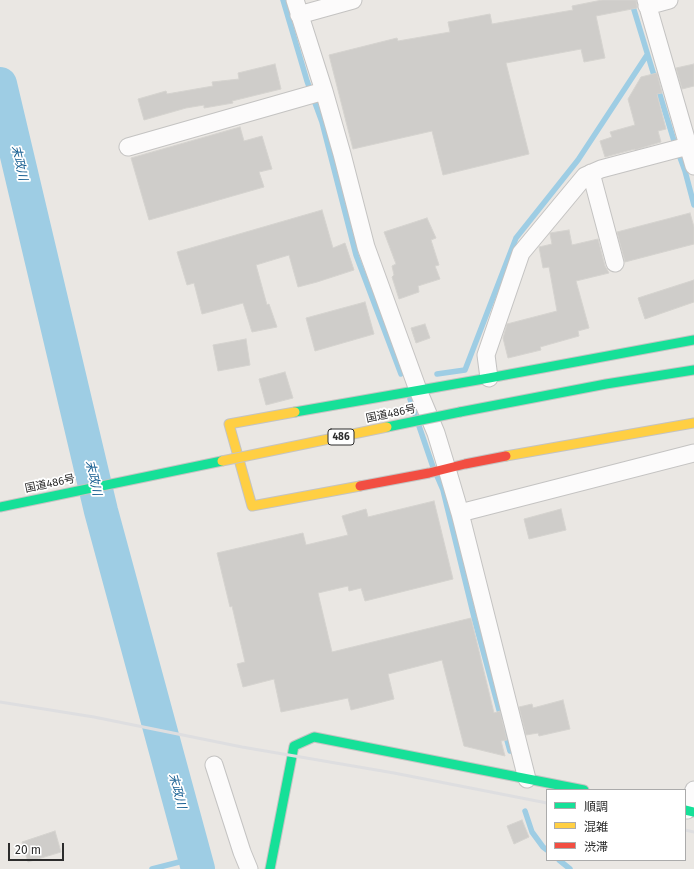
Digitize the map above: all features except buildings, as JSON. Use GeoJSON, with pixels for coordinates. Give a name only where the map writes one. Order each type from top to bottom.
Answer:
{"type":"FeatureCollection","features":[{"type":"Feature","properties":{"kind":"main road"},"geometry":{"type":"LineString","coordinates":[[694,340],[228,424],[252,506],[429,473],[465,464],[564,445],[694,423]]}},
{"type":"Feature","properties":{"kind":"main road","name":"国道486号"},"geometry":{"type":"LineString","coordinates":[[0,507],[460,412],[606,384],[694,370]]}},
{"type":"Feature","properties":{"kind":"main road"},"geometry":{"type":"LineString","coordinates":[[270,869],[294,746],[314,737],[579,789]]}},
{"type":"Feature","properties":{"kind":"street"},"geometry":{"type":"LineString","coordinates":[[353,0],[297,8],[316,93],[342,154],[366,247],[418,390],[436,433],[443,470],[460,513],[527,779]]}},
{"type":"Feature","properties":{"kind":"street"},"geometry":{"type":"LineString","coordinates":[[669,0],[647,3],[685,145],[694,166]]}},
{"type":"Feature","properties":{"kind":"street"},"geometry":{"type":"LineString","coordinates":[[128,148],[316,93]]}},
{"type":"Feature","properties":{"kind":"street"},"geometry":{"type":"LineString","coordinates":[[489,378],[486,355],[521,253],[584,176],[601,169],[685,145]]}},
{"type":"Feature","properties":{"kind":"street"},"geometry":{"type":"LineString","coordinates":[[591,173],[615,263]]}},
{"type":"Feature","properties":{"kind":"street"},"geometry":{"type":"LineString","coordinates":[[460,513],[694,453]]}},
{"type":"Feature","properties":{"kind":"street"},"geometry":{"type":"LineString","coordinates":[[214,765],[242,852],[249,869]]}},
{"type":"Feature","properties":{"kind":"street"},"geometry":{"type":"LineString","coordinates":[[689,811],[694,790]]}},
{"type":"Feature","properties":{"kind":"waterway"},"geometry":{"type":"LineString","coordinates":[[283,0],[307,81],[322,122],[356,255],[401,374]]}},
{"type":"Feature","properties":{"kind":"waterway"},"geometry":{"type":"LineString","coordinates":[[631,0],[674,141],[685,171],[694,205]]}},
{"type":"Feature","properties":{"kind":"waterway"},"geometry":{"type":"LineString","coordinates":[[437,374],[465,370],[516,238],[578,160],[647,55]]}},
{"type":"Feature","properties":{"kind":"waterway","name":"末政川"},"geometry":{"type":"LineString","coordinates":[[0,84],[101,511],[198,869]]}},
{"type":"Feature","properties":{"kind":"waterway"},"geometry":{"type":"LineString","coordinates":[[410,399],[416,418]]}},
{"type":"Feature","properties":{"kind":"waterway"},"geometry":{"type":"LineString","coordinates":[[419,426],[433,467]]}},
{"type":"Feature","properties":{"kind":"waterway"},"geometry":{"type":"LineString","coordinates":[[437,476],[443,490],[475,621],[501,717]]}},
{"type":"Feature","properties":{"kind":"waterway"},"geometry":{"type":"LineString","coordinates":[[505,733],[510,751]]}},
{"type":"Feature","properties":{"kind":"waterway"},"geometry":{"type":"LineString","coordinates":[[525,811],[532,832],[546,849]]}},
{"type":"Feature","properties":{"kind":"waterway"},"geometry":{"type":"LineString","coordinates":[[152,869],[195,858]]}},
{"type":"Feature","properties":{"kind":"waterway"},"geometry":{"type":"LineString","coordinates":[[560,861],[570,869]]}},
{"type":"Feature","properties":{"kind":"railway"},"geometry":{"type":"LineString","coordinates":[[0,702],[94,717],[242,747],[394,773],[546,803]]}},
{"type":"Feature","properties":{"kind":"railway"},"geometry":{"type":"LineString","coordinates":[[686,830],[694,832]]}},
{"type":"Feature","properties":{"kind":"traffic: fast"},"geometry":{"type":"LineString","coordinates":[[295,412],[694,340]]}},
{"type":"Feature","properties":{"kind":"traffic: fast"},"geometry":{"type":"LineString","coordinates":[[460,412],[606,384],[694,370]]}},
{"type":"Feature","properties":{"kind":"traffic: fast"},"geometry":{"type":"LineString","coordinates":[[387,427],[460,412]]}},
{"type":"Feature","properties":{"kind":"traffic: fast"},"geometry":{"type":"LineString","coordinates":[[0,507],[222,461]]}},
{"type":"Feature","properties":{"kind":"traffic: fast"},"geometry":{"type":"LineString","coordinates":[[270,869],[294,746],[314,737],[579,789]]}},
{"type":"Feature","properties":{"kind":"traffic: fast"},"geometry":{"type":"LineString","coordinates":[[686,810],[694,812]]}},
{"type":"Feature","properties":{"kind":"traffic: slow"},"geometry":{"type":"LineString","coordinates":[[295,412],[229,424],[252,506],[360,486]]}},
{"type":"Feature","properties":{"kind":"traffic: slow"},"geometry":{"type":"LineString","coordinates":[[506,456],[694,423]]}},
{"type":"Feature","properties":{"kind":"traffic: slow"},"geometry":{"type":"LineString","coordinates":[[222,461],[387,427]]}},
{"type":"Feature","properties":{"kind":"traffic: jam"},"geometry":{"type":"LineString","coordinates":[[360,486],[506,456]]}}]}
